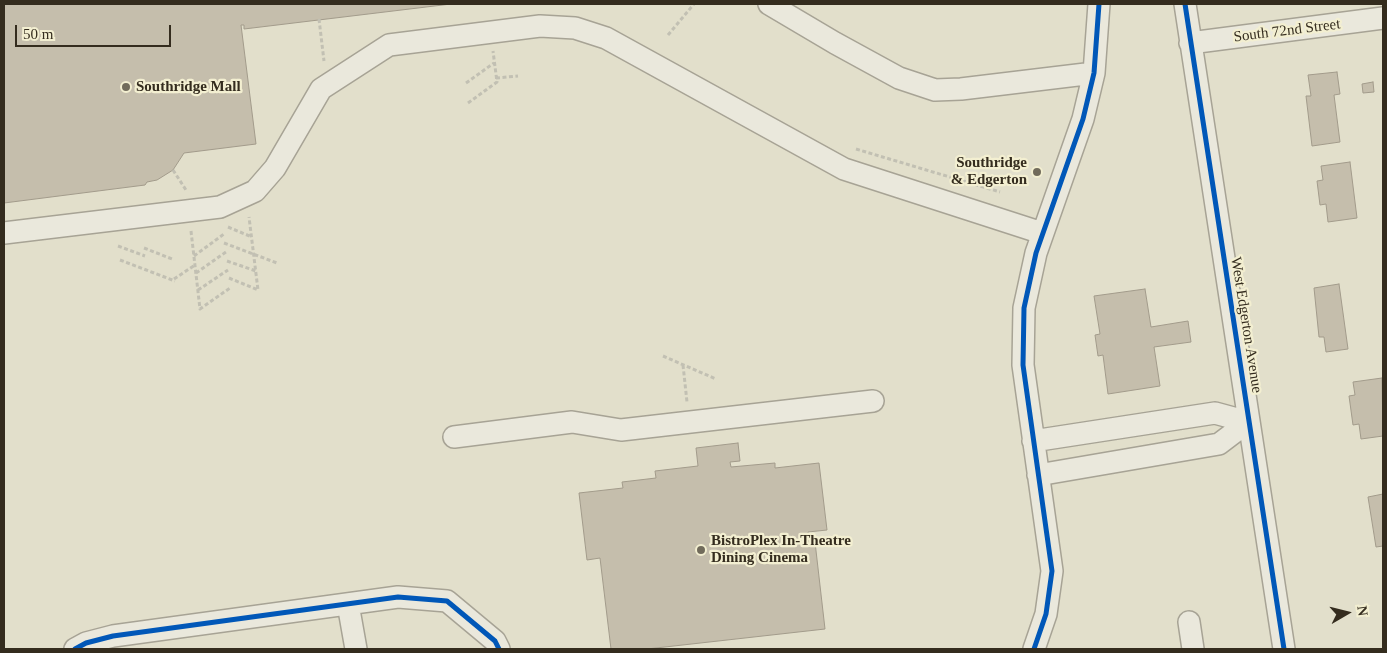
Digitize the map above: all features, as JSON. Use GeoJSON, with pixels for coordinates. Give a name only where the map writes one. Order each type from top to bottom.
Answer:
{"type":"FeatureCollection","features":[{"type":"Feature","properties":{"kind":"street"},"geometry":{"type":"LineString","coordinates":[[769,4],[899,78],[935,90],[961,89],[1094,73]]}},
{"type":"Feature","properties":{"kind":"street"},"geometry":{"type":"LineString","coordinates":[[1034,649],[1046,614],[1052,571],[1023,365],[1024,308],[1042,233],[1083,119],[1094,73],[1100,4]]}},
{"type":"Feature","properties":{"kind":"street","name":"West Edgerton Avenue"},"geometry":{"type":"LineString","coordinates":[[1185,4],[1284,649]]}},
{"type":"Feature","properties":{"kind":"street","name":"South 72nd Street"},"geometry":{"type":"LineString","coordinates":[[1190,43],[1383,18]]}},
{"type":"Feature","properties":{"kind":"street"},"geometry":{"type":"LineString","coordinates":[[4,233],[220,207],[255,191],[275,168],[322,90],[389,45],[540,26],[575,28],[606,38],[844,169],[1042,233]]}},
{"type":"Feature","properties":{"kind":"street"},"geometry":{"type":"LineString","coordinates":[[454,437],[572,422],[621,430],[873,401]]}},
{"type":"Feature","properties":{"kind":"street"},"geometry":{"type":"LineString","coordinates":[[1033,441],[1215,412],[1248,422]]}},
{"type":"Feature","properties":{"kind":"street"},"geometry":{"type":"LineString","coordinates":[[1038,475],[1219,444],[1248,422]]}},
{"type":"Feature","properties":{"kind":"street"},"geometry":{"type":"LineString","coordinates":[[75,649],[86,643],[113,636],[133,641],[398,597],[447,601],[494,641],[499,649]]}},
{"type":"Feature","properties":{"kind":"street"},"geometry":{"type":"LineString","coordinates":[[348,604],[356,649]]}},
{"type":"Feature","properties":{"kind":"street"},"geometry":{"type":"LineString","coordinates":[[1190,622],[1193,649]]}},
{"type":"Feature","properties":{"kind":"path"},"geometry":{"type":"LineString","coordinates":[[668,34],[694,4]]}},
{"type":"Feature","properties":{"kind":"path"},"geometry":{"type":"LineString","coordinates":[[319,20],[324,60]]}},
{"type":"Feature","properties":{"kind":"path"},"geometry":{"type":"LineString","coordinates":[[468,103],[497,82],[492,46]]}},
{"type":"Feature","properties":{"kind":"path"},"geometry":{"type":"LineString","coordinates":[[466,83],[494,63]]}},
{"type":"Feature","properties":{"kind":"path"},"geometry":{"type":"LineString","coordinates":[[496,78],[518,76]]}},
{"type":"Feature","properties":{"kind":"path"},"geometry":{"type":"LineString","coordinates":[[854,148],[1000,192]]}},
{"type":"Feature","properties":{"kind":"path"},"geometry":{"type":"LineString","coordinates":[[173,170],[186,190]]}},
{"type":"Feature","properties":{"kind":"path"},"geometry":{"type":"LineString","coordinates":[[229,278],[258,290],[248,211]]}},
{"type":"Feature","properties":{"kind":"path"},"geometry":{"type":"LineString","coordinates":[[222,225],[252,237]]}},
{"type":"Feature","properties":{"kind":"path"},"geometry":{"type":"LineString","coordinates":[[190,226],[200,309],[230,288]]}},
{"type":"Feature","properties":{"kind":"path"},"geometry":{"type":"LineString","coordinates":[[194,256],[224,234]]}},
{"type":"Feature","properties":{"kind":"path"},"geometry":{"type":"LineString","coordinates":[[224,243],[277,263]]}},
{"type":"Feature","properties":{"kind":"path"},"geometry":{"type":"LineString","coordinates":[[118,246],[145,256]]}},
{"type":"Feature","properties":{"kind":"path"},"geometry":{"type":"LineString","coordinates":[[144,248],[172,259]]}},
{"type":"Feature","properties":{"kind":"path"},"geometry":{"type":"LineString","coordinates":[[196,273],[226,252]]}},
{"type":"Feature","properties":{"kind":"path"},"geometry":{"type":"LineString","coordinates":[[120,260],[175,280],[195,265]]}},
{"type":"Feature","properties":{"kind":"path"},"geometry":{"type":"LineString","coordinates":[[227,261],[256,272]]}},
{"type":"Feature","properties":{"kind":"path"},"geometry":{"type":"LineString","coordinates":[[198,290],[228,270]]}},
{"type":"Feature","properties":{"kind":"path"},"geometry":{"type":"LineString","coordinates":[[663,356],[716,379]]}},
{"type":"Feature","properties":{"kind":"path"},"geometry":{"type":"LineString","coordinates":[[683,365],[688,407]]}},
{"type":"Feature","properties":{"kind":"building","name":"Southridge Mall"},"geometry":{"type":"Polygon","coordinates":[[[4,4],[451,4],[244,29],[244,25],[241,25],[256,144],[184,153],[173,170],[157,180],[147,182],[145,185],[4,203],[4,4]]]}},
{"type":"Feature","properties":{"kind":"building"},"geometry":{"type":"Polygon","coordinates":[[[1337,72],[1340,94],[1334,95],[1340,142],[1312,146],[1306,96],[1311,96],[1308,75],[1337,72]]]}},
{"type":"Feature","properties":{"kind":"building"},"geometry":{"type":"Polygon","coordinates":[[[1373,82],[1374,92],[1363,93],[1362,84],[1373,82]]]}},
{"type":"Feature","properties":{"kind":"building"},"geometry":{"type":"Polygon","coordinates":[[[1350,162],[1357,218],[1328,222],[1326,204],[1320,205],[1317,181],[1323,180],[1321,166],[1350,162]]]}},
{"type":"Feature","properties":{"kind":"building"},"geometry":{"type":"Polygon","coordinates":[[[1339,284],[1348,349],[1326,352],[1324,337],[1319,337],[1314,288],[1339,284]]]}},
{"type":"Feature","properties":{"kind":"building"},"geometry":{"type":"Polygon","coordinates":[[[1145,289],[1151,327],[1188,321],[1191,342],[1154,347],[1160,386],[1108,394],[1103,355],[1098,356],[1095,335],[1100,334],[1094,296],[1145,289]]]}},
{"type":"Feature","properties":{"kind":"building"},"geometry":{"type":"Polygon","coordinates":[[[1382,378],[1383,436],[1361,439],[1359,424],[1353,425],[1349,396],[1355,395],[1353,382],[1382,378]]]}},
{"type":"Feature","properties":{"kind":"building","name":"BistroPlex In-Theatre Dining Cinema"},"geometry":{"type":"Polygon","coordinates":[[[738,443],[740,461],[730,462],[731,467],[775,463],[775,468],[819,463],[827,530],[808,532],[809,542],[815,542],[825,629],[647,649],[611,649],[600,558],[587,560],[579,493],[623,488],[622,482],[656,478],[655,471],[698,466],[696,448],[738,443]]]}},
{"type":"Feature","properties":{"kind":"building"},"geometry":{"type":"Polygon","coordinates":[[[1383,494],[1383,546],[1376,547],[1368,497],[1383,494]]]}},
{"type":"Feature","properties":{"kind":"cycle path"},"geometry":{"type":"LineString","coordinates":[[1034,649],[1046,614],[1052,571],[1023,365],[1024,308],[1036,253],[1083,119],[1094,73],[1099,4]]}},
{"type":"Feature","properties":{"kind":"cycle path"},"geometry":{"type":"LineString","coordinates":[[1185,4],[1284,649]]}},
{"type":"Feature","properties":{"kind":"cycle path"},"geometry":{"type":"LineString","coordinates":[[75,649],[86,643],[113,636],[398,597],[447,601],[495,641],[499,649]]}},
{"type":"Feature","properties":{"kind":"place","name":"Southridge Mall"},"geometry":{"type":"Point","coordinates":[126,87]}},
{"type":"Feature","properties":{"kind":"place","name":"Southridge & Edgerton"},"geometry":{"type":"Point","coordinates":[1037,172]}},
{"type":"Feature","properties":{"kind":"place","name":"BistroPlex In-Theatre Dining Cinema"},"geometry":{"type":"Point","coordinates":[701,550]}}]}
